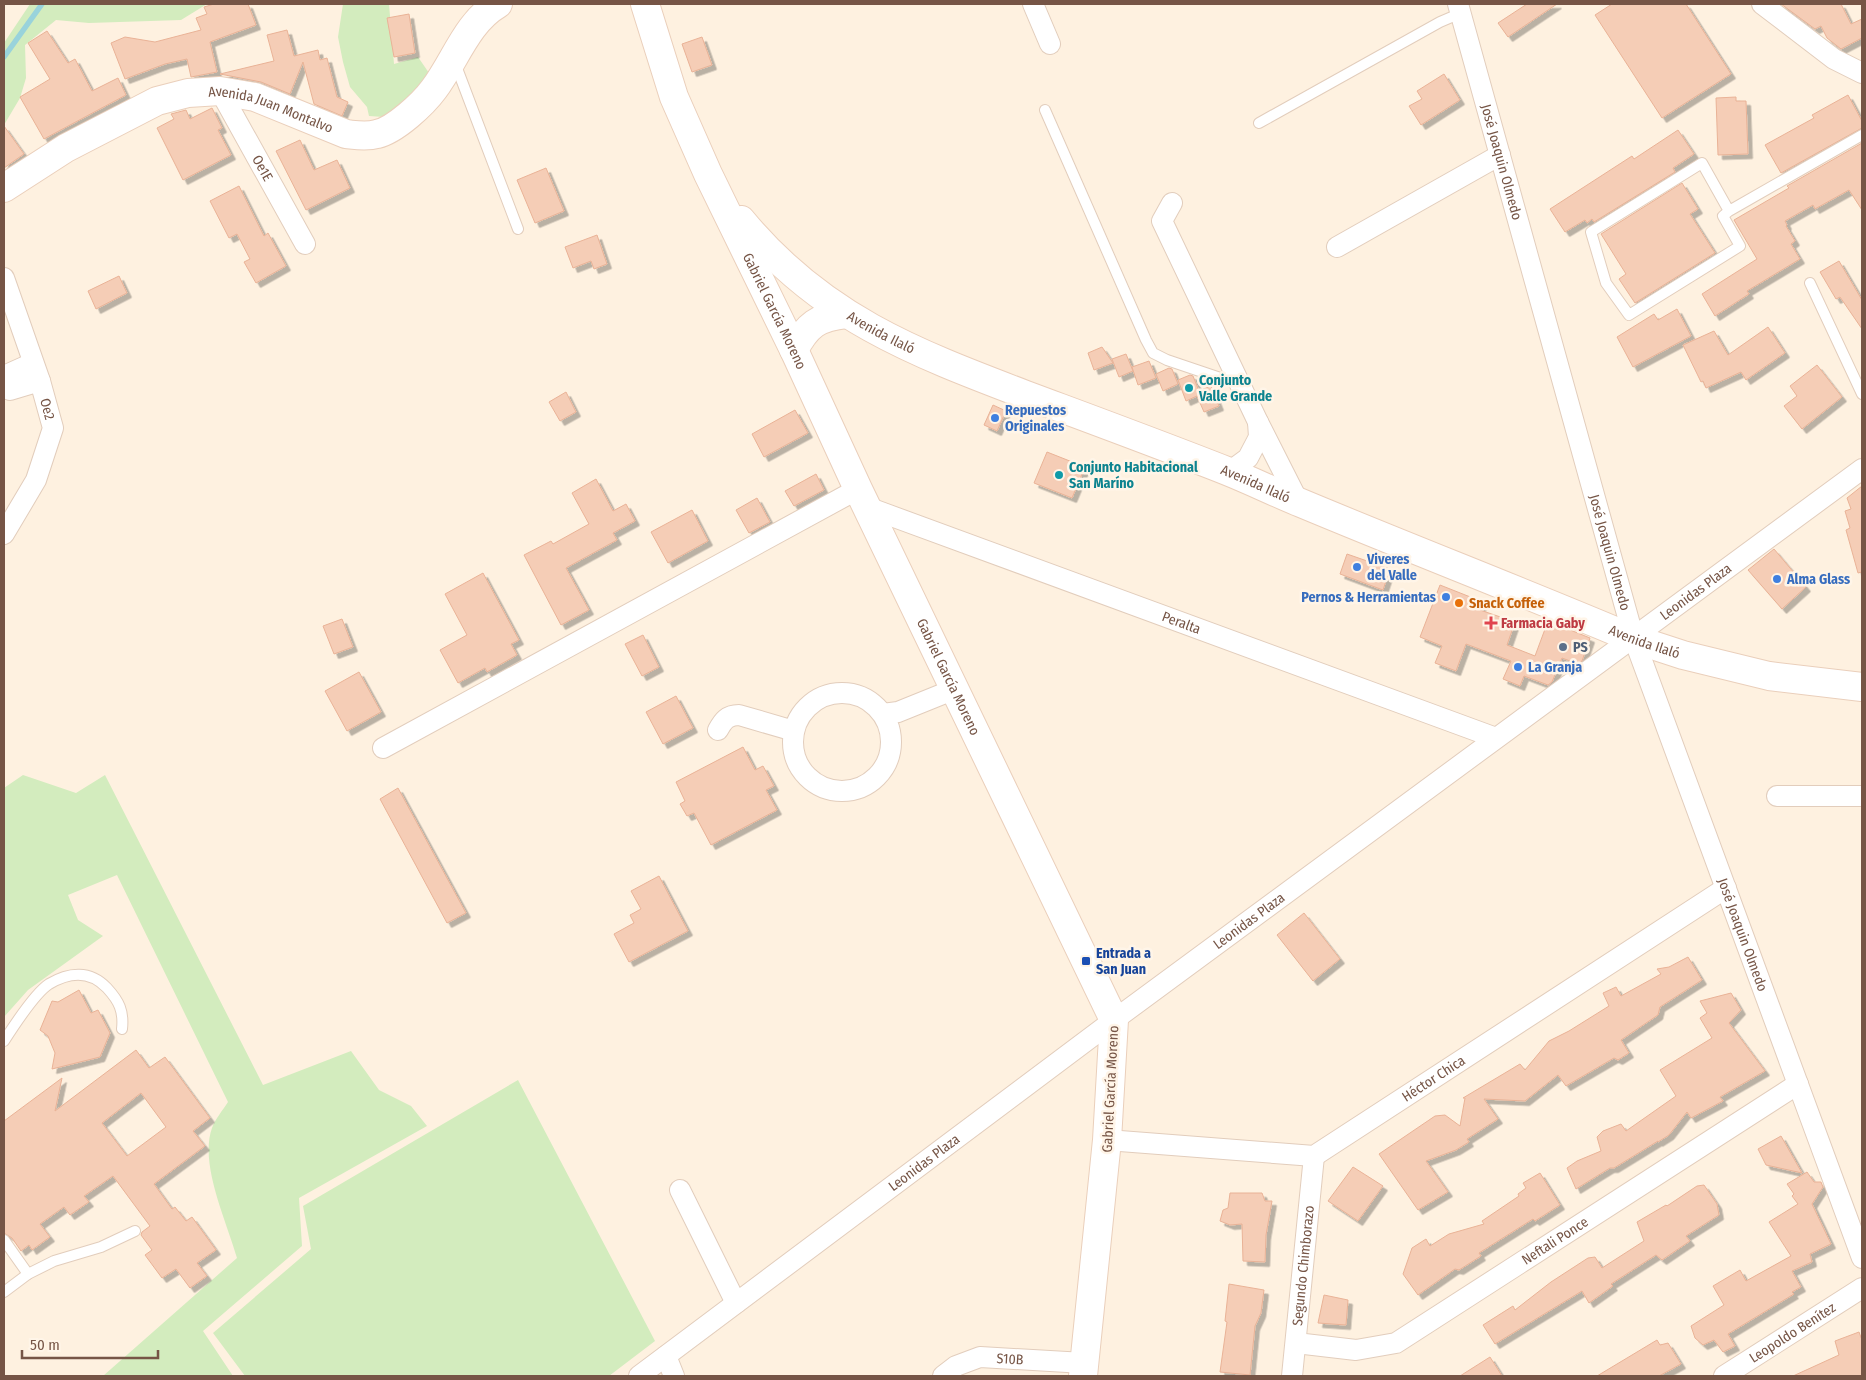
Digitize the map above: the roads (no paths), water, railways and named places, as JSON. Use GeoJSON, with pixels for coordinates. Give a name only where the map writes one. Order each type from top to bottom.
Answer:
{"type":"FeatureCollection","features":[{"type":"Feature","properties":{"kind":"street","name":"Avenida Juan Montalvo"},"geometry":{"type":"LineString","coordinates":[[4,188],[66,148],[157,101],[188,93],[220,91],[254,97],[346,134],[362,136],[378,134],[408,115],[434,90],[453,57],[482,17],[488,10],[498,4]]}},
{"type":"Feature","properties":{"kind":"street","name":"Gabriel García Moreno"},"geometry":{"type":"LineString","coordinates":[[645,4],[674,97],[708,174],[1114,1020],[1107,1140],[1084,1370]]}},
{"type":"Feature","properties":{"kind":"street"},"geometry":{"type":"LineString","coordinates":[[1033,4],[1050,44]]}},
{"type":"Feature","properties":{"kind":"street"},"geometry":{"type":"LineString","coordinates":[[1762,4],[1834,59],[1862,73]]}},
{"type":"Feature","properties":{"kind":"street","name":"José Joaquin Olmedo"},"geometry":{"type":"LineString","coordinates":[[1460,8],[1634,639],[1862,1258]]}},
{"type":"Feature","properties":{"kind":"street","name":"Oe1E"},"geometry":{"type":"LineString","coordinates":[[220,91],[305,244]]}},
{"type":"Feature","properties":{"kind":"street"},"geometry":{"type":"LineString","coordinates":[[1337,247],[1500,155]]}},
{"type":"Feature","properties":{"kind":"street","name":"Avenida Ilaló"},"geometry":{"type":"LineString","coordinates":[[708,174],[756,237],[784,266],[814,291],[846,314],[890,339],[938,362],[1229,472],[1557,611],[1634,639],[1683,655],[1769,676],[1862,687]]}},
{"type":"Feature","properties":{"kind":"street"},"geometry":{"type":"LineString","coordinates":[[1172,203],[1162,221],[1240,385],[1299,503]]}},
{"type":"Feature","properties":{"kind":"street","name":"Oe2"},"geometry":{"type":"LineString","coordinates":[[4,278],[37,372],[53,428],[36,480],[4,534]]}},
{"type":"Feature","properties":{"kind":"street"},"geometry":{"type":"LineString","coordinates":[[794,350],[802,335],[814,323],[830,316],[846,314]]}},
{"type":"Feature","properties":{"kind":"street"},"geometry":{"type":"LineString","coordinates":[[4,376],[37,372]]}},
{"type":"Feature","properties":{"kind":"street"},"geometry":{"type":"LineString","coordinates":[[4,387],[10,390],[37,372]]}},
{"type":"Feature","properties":{"kind":"street"},"geometry":{"type":"LineString","coordinates":[[1229,472],[1248,458],[1259,438],[1258,422]]}},
{"type":"Feature","properties":{"kind":"street","name":"Leonidas Plaza"},"geometry":{"type":"LineString","coordinates":[[639,1376],[1114,1020],[1496,738],[1553,691],[1634,639],[1862,470]]}},
{"type":"Feature","properties":{"kind":"street"},"geometry":{"type":"LineString","coordinates":[[383,748],[863,498]]}},
{"type":"Feature","properties":{"kind":"street","name":"Peralta"},"geometry":{"type":"LineString","coordinates":[[863,498],[1496,738]]}},
{"type":"Feature","properties":{"kind":"street"},"geometry":{"type":"LineString","coordinates":[[883,714],[898,712],[955,689]]}},
{"type":"Feature","properties":{"kind":"street"},"geometry":{"type":"LineString","coordinates":[[839,693],[856,694],[871,702],[883,714],[890,730],[891,748],[886,764],[875,779],[860,788],[843,791],[826,788],[810,780],[799,766],[794,749],[794,732],[800,718],[808,707],[822,697],[839,693]]}},
{"type":"Feature","properties":{"kind":"street"},"geometry":{"type":"LineString","coordinates":[[718,730],[725,718],[739,715],[794,732]]}},
{"type":"Feature","properties":{"kind":"street"},"geometry":{"type":"LineString","coordinates":[[1777,796],[1862,796]]}},
{"type":"Feature","properties":{"kind":"street","name":"Héctor Chica"},"geometry":{"type":"LineString","coordinates":[[1314,1156],[1726,888]]}},
{"type":"Feature","properties":{"kind":"street","name":"Neftali Ponce"},"geometry":{"type":"LineString","coordinates":[[1296,1343],[1356,1350],[1396,1344],[1798,1084]]}},
{"type":"Feature","properties":{"kind":"street"},"geometry":{"type":"LineString","coordinates":[[1107,1140],[1314,1156]]}},
{"type":"Feature","properties":{"kind":"street","name":"Segundo Chimborazo"},"geometry":{"type":"LineString","coordinates":[[1292,1376],[1314,1156]]}},
{"type":"Feature","properties":{"kind":"street"},"geometry":{"type":"LineString","coordinates":[[680,1190],[736,1304]]}},
{"type":"Feature","properties":{"kind":"street","name":"Leopoldo Benítez"},"geometry":{"type":"LineString","coordinates":[[1724,1376],[1862,1288]]}},
{"type":"Feature","properties":{"kind":"street"},"geometry":{"type":"LineString","coordinates":[[666,1356],[674,1376]]}},
{"type":"Feature","properties":{"kind":"street","name":"S10B"},"geometry":{"type":"LineString","coordinates":[[943,1376],[956,1366],[980,1357],[1084,1370]]}},
{"type":"Feature","properties":{"kind":"lane"},"geometry":{"type":"LineString","coordinates":[[1258,123],[1440,22],[1460,8]]}},
{"type":"Feature","properties":{"kind":"lane"},"geometry":{"type":"LineString","coordinates":[[453,57],[518,229]]}},
{"type":"Feature","properties":{"kind":"lane"},"geometry":{"type":"LineString","coordinates":[[1045,110],[1146,340],[1154,353],[1167,360],[1240,385]]}},
{"type":"Feature","properties":{"kind":"lane"},"geometry":{"type":"LineString","coordinates":[[1729,211],[1702,163],[1591,232],[1606,283],[1629,315],[1740,246],[1723,216],[1729,211],[1862,135]]}},
{"type":"Feature","properties":{"kind":"lane"},"geometry":{"type":"LineString","coordinates":[[1810,283],[1862,394]]}},
{"type":"Feature","properties":{"kind":"lane"},"geometry":{"type":"LineString","coordinates":[[4,1041],[23,1012],[47,985],[74,973],[86,974],[100,980],[114,996],[120,1005],[123,1018],[122,1029]]}},
{"type":"Feature","properties":{"kind":"lane"},"geometry":{"type":"LineString","coordinates":[[4,1292],[28,1274],[54,1261],[101,1247],[135,1231]]}},
{"type":"Feature","properties":{"kind":"lane"},"geometry":{"type":"LineString","coordinates":[[4,1240],[28,1274]]}},
{"type":"Feature","properties":{"kind":"waterway"},"geometry":{"type":"LineString","coordinates":[[4,57],[42,4]]}},
{"type":"Feature","properties":{"kind":"place","name":"Conjunto Valle Grande"},"geometry":{"type":"Point","coordinates":[1189,388]}},
{"type":"Feature","properties":{"kind":"place","name":"Repuestos Originales"},"geometry":{"type":"Point","coordinates":[995,418]}},
{"type":"Feature","properties":{"kind":"place","name":"Conjunto Habitacional San Maríno"},"geometry":{"type":"Point","coordinates":[1059,475]}},
{"type":"Feature","properties":{"kind":"place","name":"Viveres del Valle"},"geometry":{"type":"Point","coordinates":[1357,567]}},
{"type":"Feature","properties":{"kind":"place","name":"Alma Glass"},"geometry":{"type":"Point","coordinates":[1777,579]}},
{"type":"Feature","properties":{"kind":"place","name":"Pernos & Herramientas"},"geometry":{"type":"Point","coordinates":[1446,597]}},
{"type":"Feature","properties":{"kind":"place","name":"Snack Coffee"},"geometry":{"type":"Point","coordinates":[1459,603]}},
{"type":"Feature","properties":{"kind":"place","name":"Farmacia Gaby"},"geometry":{"type":"Point","coordinates":[1491,623]}},
{"type":"Feature","properties":{"kind":"place","name":"PS"},"geometry":{"type":"Point","coordinates":[1563,647]}},
{"type":"Feature","properties":{"kind":"place","name":"La Granja"},"geometry":{"type":"Point","coordinates":[1518,667]}},
{"type":"Feature","properties":{"kind":"place","name":"Entrada a San Juan"},"geometry":{"type":"Point","coordinates":[1086,961]}}]}
